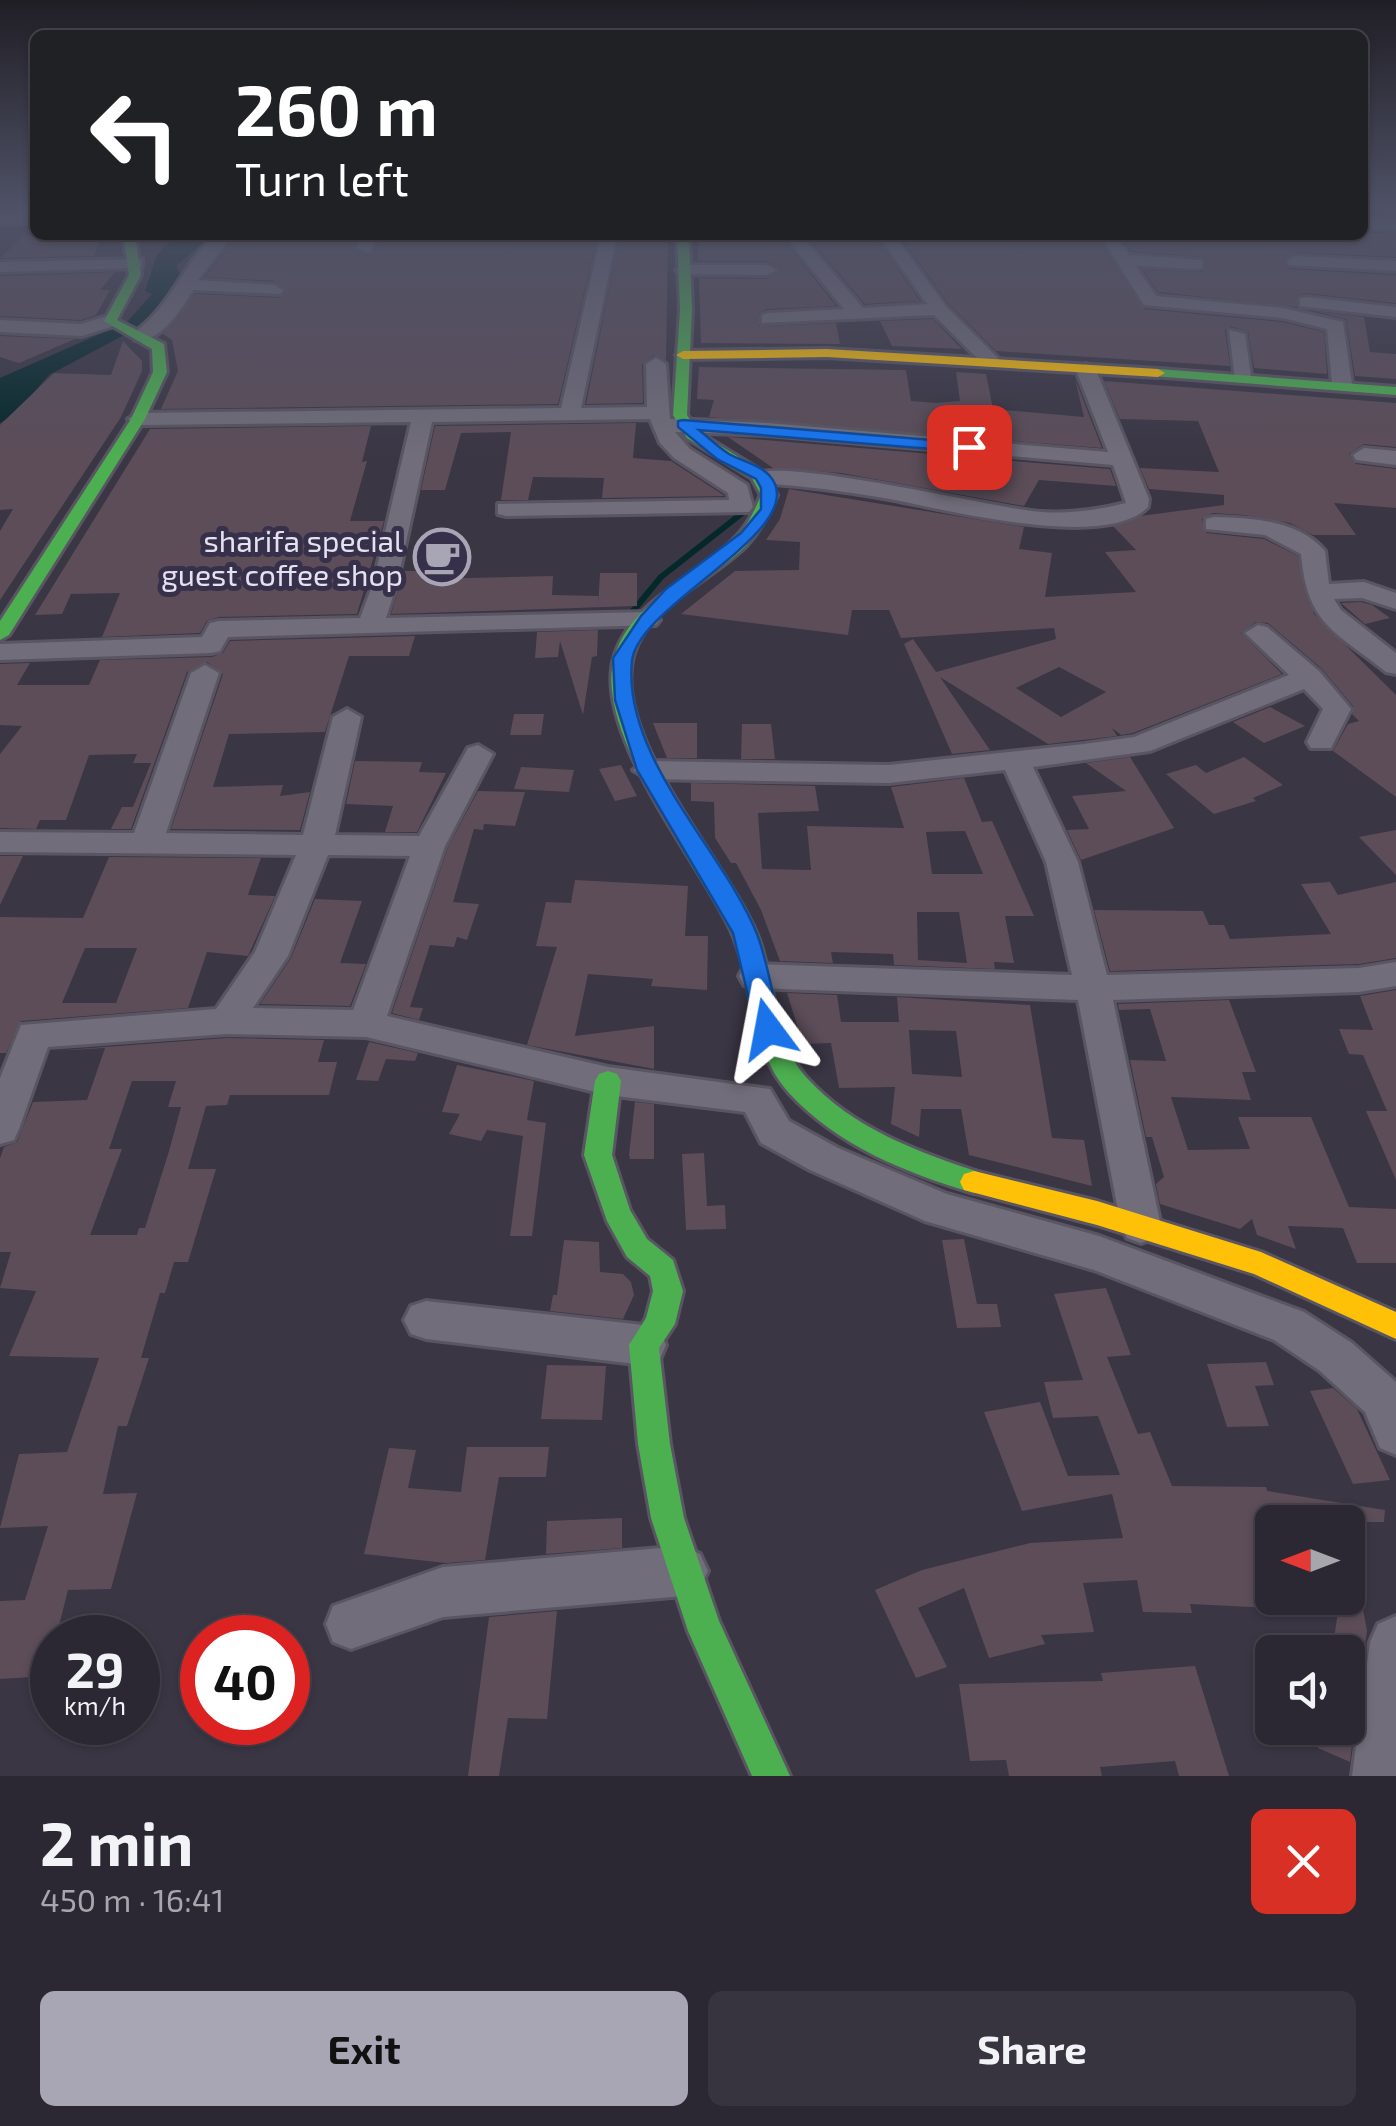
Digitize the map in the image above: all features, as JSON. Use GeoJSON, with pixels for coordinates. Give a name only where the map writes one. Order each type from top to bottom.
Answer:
{"type":"FeatureCollection","features":[{"type":"Feature","properties":{"kind":"street"},"geometry":{"type":"LineString","coordinates":[[127,329],[130,291]]}},
{"type":"Feature","properties":{"kind":"street"},"geometry":{"type":"LineString","coordinates":[[0,326],[127,329],[179,303],[184,291]]}},
{"type":"Feature","properties":{"kind":"street"},"geometry":{"type":"LineString","coordinates":[[570,413],[597,291]]}},
{"type":"Feature","properties":{"kind":"street"},"geometry":{"type":"LineString","coordinates":[[685,291],[679,408],[683,424],[722,456],[762,476],[898,494],[992,517],[1063,521],[1136,507],[1138,500],[1086,370]]}},
{"type":"Feature","properties":{"kind":"street"},"geometry":{"type":"LineString","coordinates":[[838,291],[858,315]]}},
{"type":"Feature","properties":{"kind":"street"},"geometry":{"type":"LineString","coordinates":[[926,291],[990,360]]}},
{"type":"Feature","properties":{"kind":"street"},"geometry":{"type":"LineString","coordinates":[[1143,291],[1150,301],[1254,291]]}},
{"type":"Feature","properties":{"kind":"street"},"geometry":{"type":"LineString","coordinates":[[1298,291],[1336,326],[1342,384]]}},
{"type":"Feature","properties":{"kind":"street"},"geometry":{"type":"LineString","coordinates":[[1310,291],[1396,312]]}},
{"type":"Feature","properties":{"kind":"street"},"geometry":{"type":"LineString","coordinates":[[768,318],[939,309]]}},
{"type":"Feature","properties":{"kind":"street"},"geometry":{"type":"LineString","coordinates":[[0,634],[138,419],[160,372],[159,348],[127,329]]}},
{"type":"Feature","properties":{"kind":"street"},"geometry":{"type":"LineString","coordinates":[[1236,334],[1245,380]]}},
{"type":"Feature","properties":{"kind":"street"},"geometry":{"type":"LineString","coordinates":[[683,355],[827,354],[990,360],[1396,391]]}},
{"type":"Feature","properties":{"kind":"street"},"geometry":{"type":"LineString","coordinates":[[506,509],[592,511],[743,504],[740,490],[678,449],[657,419],[656,364]]}},
{"type":"Feature","properties":{"kind":"street"},"geometry":{"type":"LineString","coordinates":[[138,419],[570,413],[1119,459]]}},
{"type":"Feature","properties":{"kind":"street"},"geometry":{"type":"LineString","coordinates":[[371,623],[402,519],[423,414]]}},
{"type":"Feature","properties":{"kind":"street"},"geometry":{"type":"LineString","coordinates":[[1364,454],[1396,458]]}},
{"type":"Feature","properties":{"kind":"street"},"geometry":{"type":"LineString","coordinates":[[762,476],[769,488],[769,509],[747,537],[672,592],[622,658],[625,700],[648,770],[744,933],[768,1029],[793,1080],[834,1118],[902,1158],[978,1184],[1141,1226],[1328,1291],[1361,1333],[1396,1432]]}},
{"type":"Feature","properties":{"kind":"street"},"geometry":{"type":"LineString","coordinates":[[1214,524],[1272,528],[1302,542],[1313,551],[1318,592],[1331,615],[1396,666]]}},
{"type":"Feature","properties":{"kind":"street"},"geometry":{"type":"LineString","coordinates":[[1318,592],[1364,590],[1396,601]]}},
{"type":"Feature","properties":{"kind":"street"},"geometry":{"type":"LineString","coordinates":[[0,652],[211,645],[220,629],[648,620]]}},
{"type":"Feature","properties":{"kind":"street"},"geometry":{"type":"LineString","coordinates":[[1258,633],[1309,677],[1336,710],[1321,742]]}},
{"type":"Feature","properties":{"kind":"street"},"geometry":{"type":"LineString","coordinates":[[148,842],[204,673]]}},
{"type":"Feature","properties":{"kind":"street"},"geometry":{"type":"LineString","coordinates":[[648,770],[889,774],[1016,762],[1140,744],[1309,677]]}},
{"type":"Feature","properties":{"kind":"street"},"geometry":{"type":"LineString","coordinates":[[226,1022],[271,956],[317,843],[347,717]]}},
{"type":"Feature","properties":{"kind":"street"},"geometry":{"type":"LineString","coordinates":[[366,1024],[429,846],[478,754]]}},
{"type":"Feature","properties":{"kind":"street"},"geometry":{"type":"LineString","coordinates":[[1016,762],[1062,862],[1093,988],[1141,1226]]}},
{"type":"Feature","properties":{"kind":"street"},"geometry":{"type":"LineString","coordinates":[[0,843],[429,846]]}},
{"type":"Feature","properties":{"kind":"street"},"geometry":{"type":"LineString","coordinates":[[756,976],[1093,988],[1359,980],[1396,974]]}},
{"type":"Feature","properties":{"kind":"street"},"geometry":{"type":"LineString","coordinates":[[0,1129],[34,1036],[226,1022],[366,1024],[608,1081],[756,1099],[775,1132],[824,1159],[939,1209],[1099,1254],[1289,1326],[1361,1333]]}},
{"type":"Feature","properties":{"kind":"street"},"geometry":{"type":"LineString","coordinates":[[608,1081],[598,1155],[618,1213],[638,1248],[663,1269],[668,1291],[660,1324],[644,1345],[648,1403],[664,1505],[683,1572],[770,1776]]}},
{"type":"Feature","properties":{"kind":"street"},"geometry":{"type":"LineString","coordinates":[[426,1320],[644,1345]]}},
{"type":"Feature","properties":{"kind":"street"},"geometry":{"type":"LineString","coordinates":[[351,1624],[443,1592],[683,1572]]}},
{"type":"Feature","properties":{"kind":"street"},"geometry":{"type":"LineString","coordinates":[[1378,1776],[1396,1642]]}},
{"type":"Feature","properties":{"kind":"shaded area"},"geometry":{"type":"Polygon","coordinates":[[[145,291],[175,291],[158,317],[49,375],[15,414],[0,423],[0,378],[127,322],[152,294],[145,291]]]}},
{"type":"Feature","properties":{"kind":"building"},"geometry":{"type":"Polygon","coordinates":[[[0,291],[110,291],[96,315],[81,320],[0,316],[0,291]]]}},
{"type":"Feature","properties":{"kind":"building"},"geometry":{"type":"Polygon","coordinates":[[[584,291],[558,404],[161,409],[178,371],[172,340],[163,334],[195,294],[280,298],[286,292],[584,291]]]}},
{"type":"Feature","properties":{"kind":"building"},"geometry":{"type":"Polygon","coordinates":[[[609,291],[667,291],[666,360],[654,355],[642,364],[643,403],[586,404],[609,291]]]}},
{"type":"Feature","properties":{"kind":"building"},"geometry":{"type":"Polygon","coordinates":[[[699,291],[824,291],[836,306],[767,309],[759,313],[759,326],[836,323],[840,344],[701,343],[699,291]]]}},
{"type":"Feature","properties":{"kind":"building"},"geometry":{"type":"Polygon","coordinates":[[[854,291],[913,291],[920,301],[865,304],[854,291]]]}},
{"type":"Feature","properties":{"kind":"building"},"geometry":{"type":"Polygon","coordinates":[[[939,291],[1132,291],[1144,309],[1282,322],[1324,332],[1327,374],[1254,368],[1248,332],[1230,326],[1225,330],[1230,366],[996,351],[939,291]]]}},
{"type":"Feature","properties":{"kind":"building"},"geometry":{"type":"Polygon","coordinates":[[[1396,291],[1396,303],[1305,293],[1297,296],[1297,307],[1158,292],[1396,291]]]}},
{"type":"Feature","properties":{"kind":"building"},"geometry":{"type":"Polygon","coordinates":[[[1314,311],[1364,317],[1370,352],[1396,354],[1396,379],[1355,376],[1346,319],[1314,311]]]}},
{"type":"Feature","properties":{"kind":"building"},"geometry":{"type":"Polygon","coordinates":[[[933,319],[962,349],[892,346],[880,321],[933,319]]]}},
{"type":"Feature","properties":{"kind":"building"},"geometry":{"type":"Polygon","coordinates":[[[0,336],[75,339],[19,363],[0,357],[0,336]]]}},
{"type":"Feature","properties":{"kind":"building"},"geometry":{"type":"Polygon","coordinates":[[[123,341],[142,361],[142,371],[121,417],[0,600],[0,531],[13,509],[0,510],[0,425],[54,373],[111,375],[123,341]]]}},
{"type":"Feature","properties":{"kind":"building"},"geometry":{"type":"Polygon","coordinates":[[[699,367],[906,370],[911,401],[936,403],[960,401],[956,372],[986,374],[993,409],[1084,417],[1075,379],[1102,448],[709,417],[714,400],[697,399],[699,367]]]}},
{"type":"Feature","properties":{"kind":"building"},"geometry":{"type":"Polygon","coordinates":[[[1104,381],[1396,403],[1396,447],[1364,444],[1349,454],[1356,464],[1396,469],[1396,508],[1334,503],[1356,535],[1313,535],[1290,523],[1244,515],[1213,513],[1202,519],[1206,533],[1264,539],[1298,556],[1314,614],[1396,695],[1396,797],[1333,751],[1348,724],[1359,721],[1352,714],[1354,707],[1321,668],[1268,623],[1256,622],[1241,633],[1282,674],[1133,733],[1121,735],[1112,728],[1117,736],[1048,744],[940,677],[990,750],[952,754],[904,644],[913,639],[936,672],[1056,639],[1054,628],[901,638],[889,610],[852,610],[848,635],[681,614],[735,571],[799,570],[800,542],[766,540],[780,519],[789,489],[1024,527],[1019,549],[1052,553],[1045,597],[1136,592],[1105,552],[1136,550],[1113,526],[1140,516],[1224,505],[1224,495],[1149,489],[1140,468],[1219,472],[1198,421],[1120,419],[1104,381]],[[1059,667],[1016,688],[1061,717],[1106,692],[1059,667]]]}},
{"type":"Feature","properties":{"kind":"building"},"geometry":{"type":"Polygon","coordinates":[[[636,423],[633,458],[671,461],[725,496],[602,498],[604,478],[533,477],[528,500],[501,500],[511,432],[461,433],[445,490],[421,490],[435,426],[636,423]]]}},
{"type":"Feature","properties":{"kind":"building"},"geometry":{"type":"Polygon","coordinates":[[[371,426],[362,462],[367,461],[350,521],[384,521],[357,614],[219,617],[207,621],[200,633],[102,637],[120,593],[71,594],[62,614],[35,615],[150,429],[371,426]]]}},
{"type":"Feature","properties":{"kind":"building"},"geometry":{"type":"Polygon","coordinates":[[[728,437],[1110,469],[1116,486],[1039,480],[1024,506],[841,473],[773,468],[728,437]]]}},
{"type":"Feature","properties":{"kind":"building"},"geometry":{"type":"Polygon","coordinates":[[[404,571],[429,571],[428,579],[553,576],[552,595],[599,596],[600,573],[637,573],[637,606],[391,614],[404,571]]]}},
{"type":"Feature","properties":{"kind":"building"},"geometry":{"type":"Polygon","coordinates":[[[1361,602],[1390,618],[1365,624],[1341,603],[1361,602]]]}},
{"type":"Feature","properties":{"kind":"building"},"geometry":{"type":"Polygon","coordinates":[[[598,630],[597,656],[592,657],[583,715],[560,641],[558,657],[535,658],[537,632],[598,630]]]}},
{"type":"Feature","properties":{"kind":"building"},"geometry":{"type":"Polygon","coordinates":[[[415,636],[409,656],[349,656],[325,732],[229,734],[213,787],[283,785],[280,796],[310,792],[300,830],[171,829],[223,674],[207,662],[187,672],[131,829],[111,829],[122,807],[133,807],[151,763],[133,763],[137,754],[89,755],[66,820],[40,820],[36,829],[0,828],[0,754],[22,726],[0,725],[0,664],[30,663],[17,685],[89,685],[100,660],[212,657],[223,653],[230,641],[415,636]]]}},
{"type":"Feature","properties":{"kind":"building"},"geometry":{"type":"Polygon","coordinates":[[[1270,707],[1305,726],[1264,743],[1233,722],[1270,707]]]}},
{"type":"Feature","properties":{"kind":"building"},"geometry":{"type":"Polygon","coordinates":[[[514,714],[544,714],[541,735],[510,735],[514,714]]]}},
{"type":"Feature","properties":{"kind":"building"},"geometry":{"type":"Polygon","coordinates":[[[653,723],[697,723],[697,758],[667,758],[653,723]]]}},
{"type":"Feature","properties":{"kind":"building"},"geometry":{"type":"Polygon","coordinates":[[[742,724],[771,724],[775,759],[741,759],[742,724]]]}},
{"type":"Feature","properties":{"kind":"building"},"geometry":{"type":"Polygon","coordinates":[[[1130,757],[1174,828],[1081,860],[1067,830],[1089,829],[1072,796],[1126,791],[1086,763],[1130,757]]]}},
{"type":"Feature","properties":{"kind":"building"},"geometry":{"type":"Polygon","coordinates":[[[1244,757],[1283,785],[1253,798],[1256,801],[1214,814],[1166,774],[1196,765],[1206,773],[1244,757]]]}},
{"type":"Feature","properties":{"kind":"building"},"geometry":{"type":"Polygon","coordinates":[[[355,761],[422,762],[419,772],[446,773],[417,832],[385,832],[393,806],[346,804],[355,761]]]}},
{"type":"Feature","properties":{"kind":"building"},"geometry":{"type":"Polygon","coordinates":[[[621,765],[637,796],[615,801],[599,769],[621,765]]]}},
{"type":"Feature","properties":{"kind":"building"},"geometry":{"type":"Polygon","coordinates":[[[521,767],[574,770],[569,792],[514,789],[521,767]]]}},
{"type":"Feature","properties":{"kind":"building"},"geometry":{"type":"Polygon","coordinates":[[[964,778],[982,822],[992,821],[1034,916],[1005,916],[1014,963],[994,962],[995,969],[894,965],[893,954],[831,952],[833,963],[780,961],[761,910],[736,863],[731,863],[715,838],[714,802],[691,801],[691,783],[815,786],[819,811],[758,813],[762,869],[811,870],[807,826],[904,828],[891,787],[964,778]],[[965,831],[926,832],[932,874],[983,874],[965,831]],[[917,912],[918,960],[967,963],[959,912],[917,912]]]}},
{"type":"Feature","properties":{"kind":"building"},"geometry":{"type":"Polygon","coordinates":[[[478,791],[525,792],[515,826],[484,824],[483,830],[474,829],[453,902],[479,904],[467,940],[457,937],[454,947],[430,945],[410,1007],[423,1008],[419,1020],[392,1013],[448,847],[478,791]]]}},
{"type":"Feature","properties":{"kind":"building"},"geometry":{"type":"Polygon","coordinates":[[[1396,830],[1396,875],[1359,837],[1396,830]]]}},
{"type":"Feature","properties":{"kind":"building"},"geometry":{"type":"Polygon","coordinates":[[[0,856],[23,856],[0,905],[0,856]]]}},
{"type":"Feature","properties":{"kind":"building"},"geometry":{"type":"Polygon","coordinates":[[[109,857],[261,858],[248,895],[275,896],[248,956],[207,952],[188,1008],[21,1021],[6,1053],[0,1053],[0,917],[83,918],[109,857]],[[85,948],[62,1003],[116,1003],[137,948],[85,948]]]}},
{"type":"Feature","properties":{"kind":"building"},"geometry":{"type":"Polygon","coordinates":[[[575,880],[688,886],[685,936],[708,936],[707,990],[651,986],[653,979],[588,974],[575,1036],[654,1026],[654,1069],[527,1045],[557,947],[536,946],[546,902],[571,903],[575,880]]]}},
{"type":"Feature","properties":{"kind":"building"},"geometry":{"type":"Polygon","coordinates":[[[1330,882],[1338,895],[1396,882],[1396,958],[1359,964],[1110,971],[1094,910],[1203,911],[1209,925],[1224,925],[1230,939],[1331,934],[1301,884],[1330,882]]]}},
{"type":"Feature","properties":{"kind":"building"},"geometry":{"type":"Polygon","coordinates":[[[315,899],[362,901],[340,963],[366,964],[350,1006],[260,1004],[291,958],[315,899]]]}},
{"type":"Feature","properties":{"kind":"building"},"geometry":{"type":"Polygon","coordinates":[[[1396,990],[1396,1180],[1366,1111],[1387,1111],[1363,1055],[1349,1054],[1339,1029],[1373,1030],[1360,996],[1396,990]]]}},
{"type":"Feature","properties":{"kind":"building"},"geometry":{"type":"Polygon","coordinates":[[[787,993],[837,995],[841,1022],[899,1022],[897,997],[1030,1005],[1052,1138],[1084,1140],[1092,1186],[969,1155],[961,1109],[921,1109],[919,1137],[891,1124],[895,1087],[839,1088],[831,1043],[803,1044],[787,993]],[[909,1030],[912,1074],[962,1077],[956,1031],[909,1030]]]}},
{"type":"Feature","properties":{"kind":"building"},"geometry":{"type":"Polygon","coordinates":[[[1229,1000],[1256,1072],[1242,1072],[1251,1100],[1171,1097],[1188,1150],[1250,1149],[1238,1117],[1311,1117],[1349,1207],[1396,1209],[1396,1263],[1357,1263],[1343,1228],[1288,1226],[1296,1249],[1257,1235],[1252,1219],[1240,1229],[1160,1204],[1156,1184],[1164,1177],[1152,1137],[1146,1137],[1130,1060],[1166,1061],[1150,1009],[1119,1010],[1118,1004],[1229,1000]]]}},
{"type":"Feature","properties":{"kind":"building"},"geometry":{"type":"Polygon","coordinates":[[[226,1038],[324,1040],[318,1062],[337,1062],[329,1095],[230,1095],[227,1105],[206,1106],[188,1169],[216,1169],[188,1262],[174,1262],[165,1293],[160,1293],[141,1358],[149,1358],[127,1426],[118,1426],[103,1494],[137,1493],[111,1589],[68,1590],[62,1615],[30,1615],[30,1677],[0,1679],[0,1601],[25,1600],[48,1526],[0,1528],[19,1454],[67,1452],[99,1358],[9,1356],[36,1291],[0,1288],[11,1252],[0,1252],[0,1158],[4,1147],[17,1142],[33,1102],[87,1100],[105,1048],[51,1051],[226,1038]],[[132,1081],[109,1149],[122,1149],[90,1235],[137,1235],[139,1228],[145,1228],[181,1107],[168,1107],[176,1081],[132,1081]]]}},
{"type":"Feature","properties":{"kind":"building"},"geometry":{"type":"Polygon","coordinates":[[[369,1042],[418,1053],[415,1061],[386,1059],[378,1081],[356,1080],[369,1042]]]}},
{"type":"Feature","properties":{"kind":"building"},"geometry":{"type":"Polygon","coordinates":[[[457,1065],[534,1081],[527,1120],[546,1123],[532,1236],[510,1236],[523,1136],[487,1130],[481,1141],[449,1134],[460,1114],[442,1112],[457,1065]]]}},
{"type":"Feature","properties":{"kind":"building"},"geometry":{"type":"Polygon","coordinates":[[[635,1102],[654,1104],[654,1159],[630,1159],[635,1102]]]}},
{"type":"Feature","properties":{"kind":"building"},"geometry":{"type":"Polygon","coordinates":[[[704,1153],[707,1206],[725,1205],[726,1229],[686,1230],[682,1154],[704,1153]]]}},
{"type":"Feature","properties":{"kind":"building"},"geometry":{"type":"Polygon","coordinates":[[[964,1239],[977,1304],[997,1304],[1001,1327],[957,1328],[942,1240],[964,1239]]]}},
{"type":"Feature","properties":{"kind":"building"},"geometry":{"type":"Polygon","coordinates":[[[564,1240],[599,1242],[600,1272],[623,1274],[631,1282],[634,1295],[623,1319],[550,1311],[553,1295],[557,1295],[564,1240]]]}},
{"type":"Feature","properties":{"kind":"building"},"geometry":{"type":"Polygon","coordinates":[[[1106,1288],[1131,1355],[1107,1357],[1138,1434],[1150,1432],[1172,1486],[1266,1487],[1267,1491],[1354,1505],[1255,1505],[1255,1607],[1190,1604],[1192,1613],[1143,1612],[1137,1580],[1083,1583],[1094,1632],[1041,1635],[1045,1644],[989,1658],[964,1588],[918,1608],[947,1667],[916,1678],[875,1590],[922,1570],[1030,1543],[1123,1538],[1112,1494],[1022,1511],[984,1412],[1040,1402],[1068,1476],[1120,1475],[1098,1416],[1053,1418],[1044,1382],[1083,1380],[1054,1294],[1106,1288]]]}},
{"type":"Feature","properties":{"kind":"building"},"geometry":{"type":"Polygon","coordinates":[[[1266,1362],[1274,1385],[1255,1386],[1269,1426],[1227,1427],[1207,1364],[1266,1362]]]}},
{"type":"Feature","properties":{"kind":"building"},"geometry":{"type":"Polygon","coordinates":[[[547,1365],[606,1366],[602,1420],[541,1419],[547,1365]]]}},
{"type":"Feature","properties":{"kind":"building"},"geometry":{"type":"Polygon","coordinates":[[[1333,1388],[1357,1409],[1390,1480],[1353,1484],[1310,1391],[1333,1388]]]}},
{"type":"Feature","properties":{"kind":"building"},"geometry":{"type":"Polygon","coordinates":[[[467,1447],[549,1447],[546,1477],[499,1477],[485,1560],[446,1563],[364,1554],[389,1448],[416,1450],[408,1488],[461,1492],[467,1447]]]}},
{"type":"Feature","properties":{"kind":"building"},"geometry":{"type":"Polygon","coordinates":[[[1365,1507],[1385,1510],[1384,1522],[1365,1522],[1365,1507]]]}},
{"type":"Feature","properties":{"kind":"building"},"geometry":{"type":"Polygon","coordinates":[[[622,1518],[622,1548],[546,1554],[547,1521],[622,1518]]]}},
{"type":"Feature","properties":{"kind":"building"},"geometry":{"type":"Polygon","coordinates":[[[557,1611],[547,1719],[508,1718],[499,1776],[468,1776],[489,1617],[557,1611]]]}},
{"type":"Feature","properties":{"kind":"building"},"geometry":{"type":"Polygon","coordinates":[[[1337,1615],[1364,1615],[1367,1631],[1365,1645],[1365,1635],[1335,1635],[1337,1615]]]}},
{"type":"Feature","properties":{"kind":"building"},"geometry":{"type":"Polygon","coordinates":[[[1195,1666],[1229,1776],[1179,1776],[1175,1761],[1100,1767],[1102,1776],[1009,1776],[1006,1760],[970,1761],[959,1684],[1103,1681],[1101,1673],[1195,1666]]]}},
{"type":"Feature","properties":{"kind":"building"},"geometry":{"type":"Polygon","coordinates":[[[1352,1745],[1350,1762],[1318,1748],[1352,1745]]]}},
{"type":"Feature","properties":{"kind":"waterway"},"geometry":{"type":"LineString","coordinates":[[628,617],[661,577],[750,507]]}},
{"type":"Feature","properties":{"kind":"waterway"},"geometry":{"type":"LineString","coordinates":[[626,620],[630,615]]}},
{"type":"Feature","properties":{"kind":"traffic: fast"},"geometry":{"type":"LineString","coordinates":[[0,635],[138,419],[160,372],[159,347],[110,321],[126,291]]}},
{"type":"Feature","properties":{"kind":"traffic: fast"},"geometry":{"type":"LineString","coordinates":[[685,291],[680,415],[692,435],[758,475],[769,495],[758,520],[742,541],[655,610],[637,631],[624,655],[620,686],[628,721],[665,797],[745,935],[769,1032],[797,1084],[856,1133],[901,1157],[974,1182]]}},
{"type":"Feature","properties":{"kind":"traffic: fast"},"geometry":{"type":"LineString","coordinates":[[1158,373],[1396,391]]}},
{"type":"Feature","properties":{"kind":"traffic: fast"},"geometry":{"type":"LineString","coordinates":[[608,1081],[598,1155],[617,1213],[637,1248],[663,1269],[668,1291],[660,1324],[644,1345],[654,1444],[667,1518],[706,1631],[771,1776]]}},
{"type":"Feature","properties":{"kind":"traffic: slow"},"geometry":{"type":"LineString","coordinates":[[683,355],[827,353],[1158,373]]}},
{"type":"Feature","properties":{"kind":"traffic: slow"},"geometry":{"type":"LineString","coordinates":[[974,1182],[1097,1213],[1261,1264],[1396,1326]]}},
{"type":"Feature","properties":{"kind":"place","name":"sharifa special guest coffee shop"},"geometry":{"type":"Point","coordinates":[442,557]}},
{"type":"Feature","properties":{"kind":"route"},"geometry":{"type":"LineString","coordinates":[[768,1029],[744,933],[648,770],[625,700],[622,658],[648,620],[672,592],[747,537],[769,509],[769,488],[762,476],[694,438],[683,424],[969,447]]}}]}
